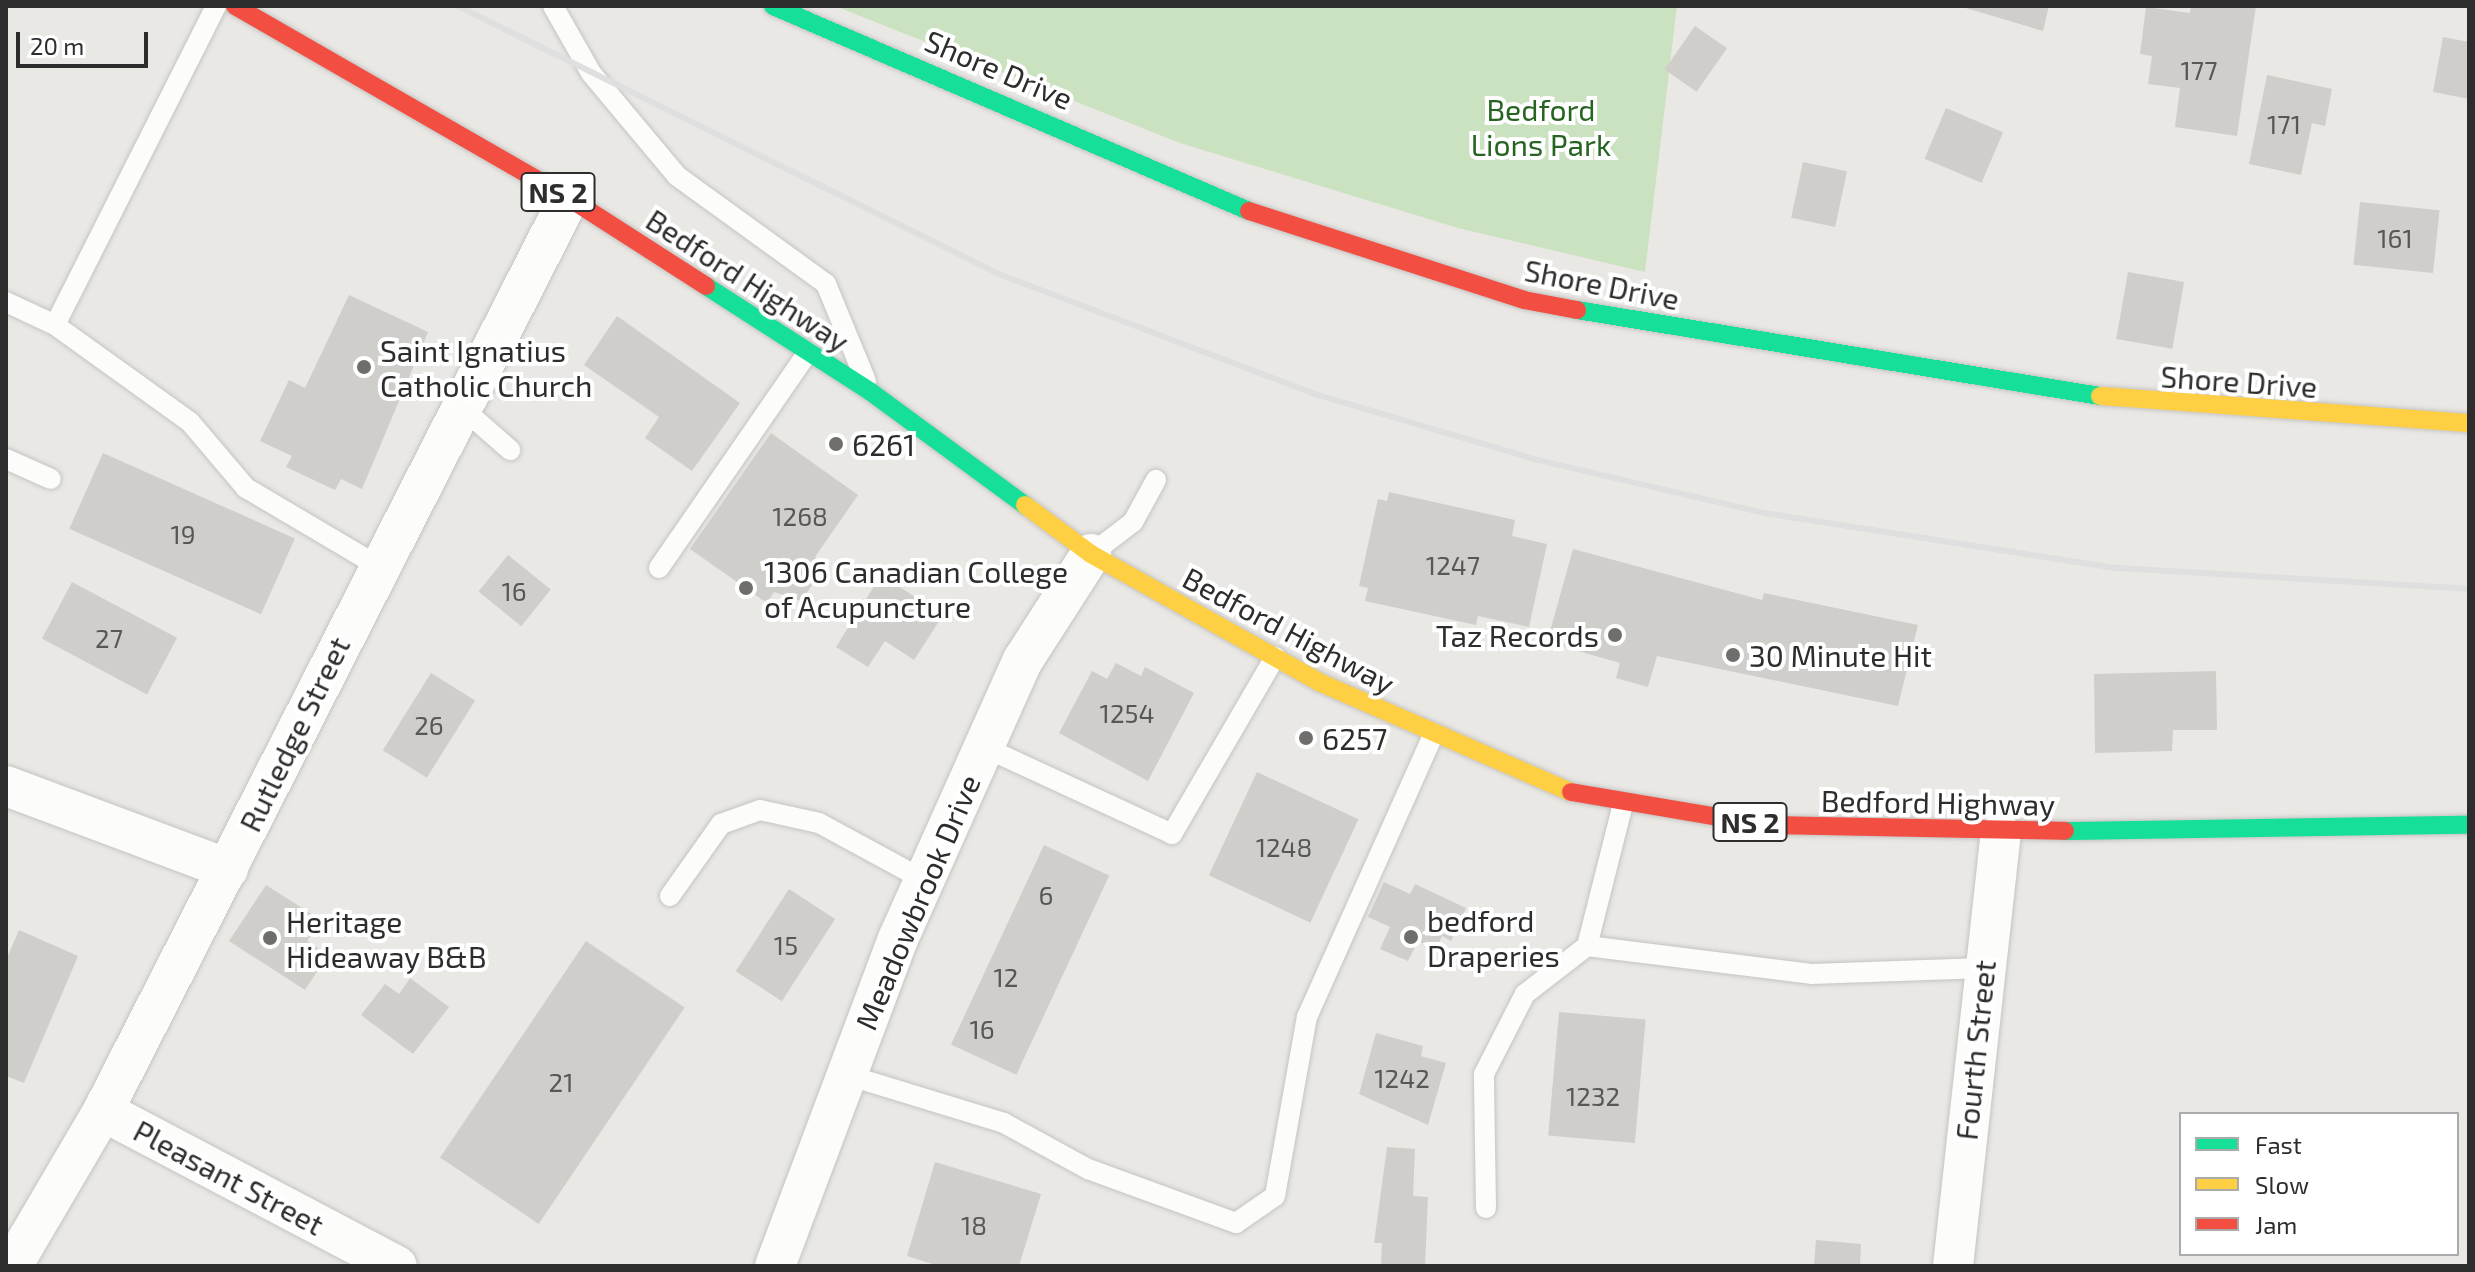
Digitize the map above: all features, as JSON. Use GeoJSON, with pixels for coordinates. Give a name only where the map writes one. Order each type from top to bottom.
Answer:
{"type":"FeatureCollection","features":[{"type":"Feature","properties":{"kind":"main road","name":"Bedford Highway"},"geometry":{"type":"LineString","coordinates":[[235,6],[569,198],[871,392],[1091,554],[1275,657],[1433,735],[1580,796],[1766,825],[2001,834],[2469,825]]}},
{"type":"Feature","properties":{"kind":"main road","name":"Shore Drive"},"geometry":{"type":"LineString","coordinates":[[773,6],[1274,222],[1524,300],[1978,381],[2157,403],[2469,423]]}},
{"type":"Feature","properties":{"kind":"street","name":"Rutledge Street"},"geometry":{"type":"LineString","coordinates":[[12,1266],[103,1111],[228,869],[376,565],[569,198]]}},
{"type":"Feature","properties":{"kind":"street","name":"Meadowbrook Drive"},"geometry":{"type":"LineString","coordinates":[[784,1264],[844,1074],[924,880],[1023,660],[1091,554]]}},
{"type":"Feature","properties":{"kind":"street"},"geometry":{"type":"LineString","coordinates":[[6,786],[228,869]]}},
{"type":"Feature","properties":{"kind":"street","name":"Fourth Street"},"geometry":{"type":"LineString","coordinates":[[1953,1266],[2001,834]]}},
{"type":"Feature","properties":{"kind":"street","name":"Pleasant Street"},"geometry":{"type":"LineString","coordinates":[[103,1111],[397,1266]]}},
{"type":"Feature","properties":{"kind":"lane"},"geometry":{"type":"LineString","coordinates":[[55,325],[216,6]]}},
{"type":"Feature","properties":{"kind":"lane"},"geometry":{"type":"LineString","coordinates":[[553,6],[591,73],[677,176],[826,284],[871,392]]}},
{"type":"Feature","properties":{"kind":"lane"},"geometry":{"type":"LineString","coordinates":[[6,302],[55,325],[190,422],[246,488],[376,565]]}},
{"type":"Feature","properties":{"kind":"lane"},"geometry":{"type":"LineString","coordinates":[[659,568],[808,352]]}},
{"type":"Feature","properties":{"kind":"lane"},"geometry":{"type":"LineString","coordinates":[[460,406],[510,450]]}},
{"type":"Feature","properties":{"kind":"lane"},"geometry":{"type":"LineString","coordinates":[[6,459],[51,479]]}},
{"type":"Feature","properties":{"kind":"lane"},"geometry":{"type":"LineString","coordinates":[[1091,554],[1133,522],[1156,480]]}},
{"type":"Feature","properties":{"kind":"lane"},"geometry":{"type":"LineString","coordinates":[[984,747],[1172,834],[1275,657]]}},
{"type":"Feature","properties":{"kind":"lane"},"geometry":{"type":"LineString","coordinates":[[844,1074],[1004,1123],[1088,1169],[1236,1223],[1275,1196],[1307,1017],[1433,735]]}},
{"type":"Feature","properties":{"kind":"lane"},"geometry":{"type":"LineString","coordinates":[[1486,1208],[1484,1074],[1525,994],[1587,946],[1623,804]]}},
{"type":"Feature","properties":{"kind":"lane"},"geometry":{"type":"LineString","coordinates":[[670,896],[721,824],[760,810],[819,823],[924,880]]}},
{"type":"Feature","properties":{"kind":"lane"},"geometry":{"type":"LineString","coordinates":[[1587,946],[1811,974],[1984,968]]}},
{"type":"Feature","properties":{"kind":"green space","name":"Bedford Lions Park"},"geometry":{"type":"Polygon","coordinates":[[[835,6],[1677,6],[1645,272],[1458,228],[1180,143],[835,6]]]}},
{"type":"Feature","properties":{"kind":"building"},"geometry":{"type":"Polygon","coordinates":[[[1959,6],[2049,6],[2043,31],[1959,6]]]}},
{"type":"Feature","properties":{"kind":"building"},"geometry":{"type":"Polygon","coordinates":[[[2191,6],[2256,6],[2237,136],[2175,127],[2180,88],[2148,84],[2152,56],[2140,54],[2146,7],[2190,13],[2191,6]]]}},
{"type":"Feature","properties":{"kind":"building"},"geometry":{"type":"Polygon","coordinates":[[[1695,26],[1727,48],[1697,92],[1665,69],[1695,26]]]}},
{"type":"Feature","properties":{"kind":"building"},"geometry":{"type":"Polygon","coordinates":[[[2443,37],[2469,42],[2469,99],[2433,92],[2443,37]]]}},
{"type":"Feature","properties":{"kind":"building"},"geometry":{"type":"Polygon","coordinates":[[[2267,75],[2332,89],[2325,126],[2312,123],[2301,175],[2249,164],[2267,75]]]}},
{"type":"Feature","properties":{"kind":"building"},"geometry":{"type":"Polygon","coordinates":[[[1946,108],[2003,132],[1982,183],[1925,159],[1946,108]]]}},
{"type":"Feature","properties":{"kind":"building"},"geometry":{"type":"Polygon","coordinates":[[[1803,162],[1847,171],[1835,227],[1791,218],[1803,162]]]}},
{"type":"Feature","properties":{"kind":"building"},"geometry":{"type":"Polygon","coordinates":[[[2360,202],[2440,210],[2433,273],[2353,265],[2360,202]]]}},
{"type":"Feature","properties":{"kind":"building"},"geometry":{"type":"Polygon","coordinates":[[[2128,272],[2184,282],[2172,349],[2116,339],[2128,272]]]}},
{"type":"Feature","properties":{"kind":"building"},"geometry":{"type":"Polygon","coordinates":[[[349,295],[428,332],[362,489],[341,479],[335,490],[286,467],[292,456],[260,441],[289,380],[305,388],[349,295]]]}},
{"type":"Feature","properties":{"kind":"building"},"geometry":{"type":"Polygon","coordinates":[[[617,316],[740,403],[692,471],[645,438],[659,417],[584,365],[617,316]]]}},
{"type":"Feature","properties":{"kind":"building"},"geometry":{"type":"Polygon","coordinates":[[[771,433],[858,495],[815,557],[826,565],[801,601],[774,592],[767,603],[690,549],[771,433]]]}},
{"type":"Feature","properties":{"kind":"building"},"geometry":{"type":"Polygon","coordinates":[[[103,453],[295,538],[261,614],[69,529],[103,453]]]}},
{"type":"Feature","properties":{"kind":"building"},"geometry":{"type":"Polygon","coordinates":[[[1389,492],[1515,520],[1512,536],[1547,544],[1529,627],[1478,616],[1476,625],[1365,601],[1368,588],[1359,586],[1378,499],[1387,501],[1389,492]]]}},
{"type":"Feature","properties":{"kind":"building"},"geometry":{"type":"Polygon","coordinates":[[[1573,549],[1762,600],[1764,593],[1918,625],[1898,706],[1657,656],[1648,687],[1616,678],[1620,663],[1547,642],[1573,549]]]}},
{"type":"Feature","properties":{"kind":"building"},"geometry":{"type":"Polygon","coordinates":[[[508,555],[551,590],[521,626],[478,592],[508,555]]]}},
{"type":"Feature","properties":{"kind":"building"},"geometry":{"type":"Polygon","coordinates":[[[881,575],[943,615],[914,660],[885,641],[868,667],[836,647],[881,575]]]}},
{"type":"Feature","properties":{"kind":"building"},"geometry":{"type":"Polygon","coordinates":[[[72,582],[177,638],[147,694],[42,639],[72,582]]]}},
{"type":"Feature","properties":{"kind":"building"},"geometry":{"type":"Polygon","coordinates":[[[1116,663],[1141,676],[1145,667],[1194,693],[1148,781],[1059,733],[1092,671],[1107,679],[1116,663]]]}},
{"type":"Feature","properties":{"kind":"building"},"geometry":{"type":"Polygon","coordinates":[[[2216,671],[2217,730],[2173,730],[2172,751],[2095,753],[2094,674],[2216,671]]]}},
{"type":"Feature","properties":{"kind":"building"},"geometry":{"type":"Polygon","coordinates":[[[431,673],[475,701],[427,778],[383,750],[431,673]]]}},
{"type":"Feature","properties":{"kind":"building"},"geometry":{"type":"Polygon","coordinates":[[[1257,772],[1359,819],[1310,923],[1209,875],[1257,772]]]}},
{"type":"Feature","properties":{"kind":"building"},"geometry":{"type":"Polygon","coordinates":[[[1044,845],[1109,875],[1016,1075],[951,1044],[1044,845]]]}},
{"type":"Feature","properties":{"kind":"building"},"geometry":{"type":"Polygon","coordinates":[[[1384,882],[1410,894],[1415,884],[1466,908],[1451,941],[1442,936],[1436,949],[1418,941],[1408,961],[1380,949],[1390,927],[1368,917],[1384,882]]]}},
{"type":"Feature","properties":{"kind":"building"},"geometry":{"type":"Polygon","coordinates":[[[266,885],[321,920],[307,941],[328,955],[305,990],[229,941],[266,885]]]}},
{"type":"Feature","properties":{"kind":"building"},"geometry":{"type":"Polygon","coordinates":[[[789,889],[835,919],[782,1001],[736,971],[789,889]]]}},
{"type":"Feature","properties":{"kind":"building"},"geometry":{"type":"Polygon","coordinates":[[[19,930],[78,956],[24,1083],[6,1076],[6,960],[19,930]]]}},
{"type":"Feature","properties":{"kind":"building"},"geometry":{"type":"Polygon","coordinates":[[[586,941],[685,1008],[539,1224],[440,1157],[586,941]]]}},
{"type":"Feature","properties":{"kind":"building"},"geometry":{"type":"Polygon","coordinates":[[[410,978],[449,1007],[413,1054],[361,1015],[385,984],[399,994],[410,978]]]}},
{"type":"Feature","properties":{"kind":"building"},"geometry":{"type":"Polygon","coordinates":[[[1559,1012],[1646,1020],[1635,1143],[1548,1136],[1559,1012]]]}},
{"type":"Feature","properties":{"kind":"building"},"geometry":{"type":"Polygon","coordinates":[[[1376,1033],[1423,1046],[1421,1056],[1446,1063],[1428,1125],[1359,1094],[1376,1033]]]}},
{"type":"Feature","properties":{"kind":"building"},"geometry":{"type":"Polygon","coordinates":[[[1387,1147],[1415,1149],[1413,1196],[1428,1197],[1425,1266],[1381,1266],[1382,1243],[1374,1243],[1387,1147]]]}},
{"type":"Feature","properties":{"kind":"building"},"geometry":{"type":"Polygon","coordinates":[[[935,1162],[1041,1194],[1019,1266],[939,1266],[907,1256],[935,1162]]]}},
{"type":"Feature","properties":{"kind":"building"},"geometry":{"type":"Polygon","coordinates":[[[1816,1240],[1861,1244],[1860,1266],[1814,1266],[1816,1240]]]}},
{"type":"Feature","properties":{"kind":"railway"},"geometry":{"type":"LineString","coordinates":[[458,6],[999,274],[1315,394],[1538,460],[1764,513],[2117,568],[2469,589]]}},
{"type":"Feature","properties":{"kind":"traffic: fast"},"geometry":{"type":"LineString","coordinates":[[773,6],[1249,211]]}},
{"type":"Feature","properties":{"kind":"traffic: fast"},"geometry":{"type":"LineString","coordinates":[[706,286],[871,392],[1025,505]]}},
{"type":"Feature","properties":{"kind":"traffic: fast"},"geometry":{"type":"LineString","coordinates":[[1577,310],[2100,396]]}},
{"type":"Feature","properties":{"kind":"traffic: fast"},"geometry":{"type":"LineString","coordinates":[[2065,831],[2469,825]]}},
{"type":"Feature","properties":{"kind":"traffic: slow"},"geometry":{"type":"LineString","coordinates":[[2100,396],[2469,423]]}},
{"type":"Feature","properties":{"kind":"traffic: slow"},"geometry":{"type":"LineString","coordinates":[[1025,505],[1091,554],[1319,682],[1571,792]]}},
{"type":"Feature","properties":{"kind":"traffic: jam"},"geometry":{"type":"LineString","coordinates":[[235,6],[569,198],[706,286]]}},
{"type":"Feature","properties":{"kind":"traffic: jam"},"geometry":{"type":"LineString","coordinates":[[1249,211],[1524,300],[1577,310]]}},
{"type":"Feature","properties":{"kind":"traffic: jam"},"geometry":{"type":"LineString","coordinates":[[1571,792],[1766,825],[2065,831]]}},
{"type":"Feature","properties":{"kind":"place","name":"Saint Ignatius Catholic Church"},"geometry":{"type":"Point","coordinates":[364,367]}},
{"type":"Feature","properties":{"kind":"place","name":"6261"},"geometry":{"type":"Point","coordinates":[836,444]}},
{"type":"Feature","properties":{"kind":"place","name":"1306 Canadian College of Acupuncture"},"geometry":{"type":"Point","coordinates":[746,588]}},
{"type":"Feature","properties":{"kind":"place","name":"Taz Records"},"geometry":{"type":"Point","coordinates":[1615,635]}},
{"type":"Feature","properties":{"kind":"place","name":"30 Minute Hit"},"geometry":{"type":"Point","coordinates":[1733,655]}},
{"type":"Feature","properties":{"kind":"place","name":"6257"},"geometry":{"type":"Point","coordinates":[1306,738]}},
{"type":"Feature","properties":{"kind":"place","name":"bedford Draperies"},"geometry":{"type":"Point","coordinates":[1411,937]}},
{"type":"Feature","properties":{"kind":"place","name":"Heritage Hideaway B&B"},"geometry":{"type":"Point","coordinates":[270,938]}}]}
